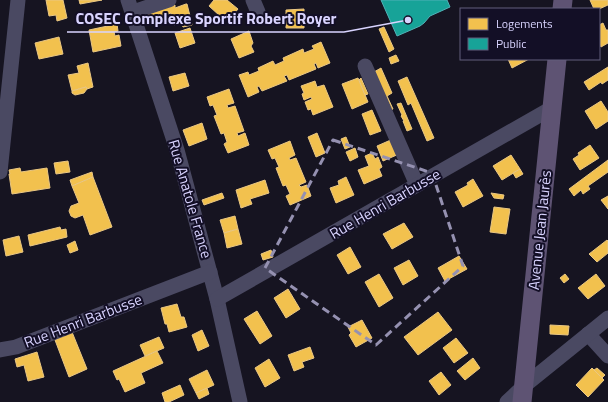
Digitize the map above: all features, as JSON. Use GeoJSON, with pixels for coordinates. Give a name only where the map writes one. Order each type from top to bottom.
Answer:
{"type":"FeatureCollection","features":[{"type":"Feature","properties":{"kind":"main road","name":"Avenue Jean Jaurès"},"geometry":{"type":"LineString","coordinates":[[523,394],[557,60]]}},
{"type":"Feature","properties":{"kind":"street"},"geometry":{"type":"LineString","coordinates":[[0,172],[18,0]]}},
{"type":"Feature","properties":{"kind":"street"},"geometry":{"type":"LineString","coordinates":[[130,6],[169,0]]}},
{"type":"Feature","properties":{"kind":"street","name":"Rue Anatole France"},"geometry":{"type":"LineString","coordinates":[[130,6],[176,150],[210,272],[240,402]]}},
{"type":"Feature","properties":{"kind":"street"},"geometry":{"type":"LineString","coordinates":[[365,66],[417,185]]}},
{"type":"Feature","properties":{"kind":"street","name":"Rue Henri Barbusse"},"geometry":{"type":"LineString","coordinates":[[217,300],[552,108]]}},
{"type":"Feature","properties":{"kind":"street","name":"Rue Henri Barbusse"},"geometry":{"type":"LineString","coordinates":[[0,350],[16,346],[210,272]]}},
{"type":"Feature","properties":{"kind":"street"},"geometry":{"type":"LineString","coordinates":[[507,402],[523,394],[588,334],[608,318]]}},
{"type":"Feature","properties":{"kind":"street"},"geometry":{"type":"LineString","coordinates":[[588,334],[608,356]]}},
{"type":"Feature","properties":{"kind":"highlighted area"},"geometry":{"type":"Polygon","coordinates":[[[333,140],[432,173],[463,266],[376,345],[265,268],[333,140]]]}},
{"type":"Feature","properties":{"kind":"building: Logements"},"geometry":{"type":"Polygon","coordinates":[[[46,0],[63,0],[67,18],[57,21],[56,15],[49,16],[46,0]]]}},
{"type":"Feature","properties":{"kind":"building: Logements"},"geometry":{"type":"Polygon","coordinates":[[[79,0],[102,0],[80,4],[79,0]]]}},
{"type":"Feature","properties":{"kind":"building: Logements"},"geometry":{"type":"Polygon","coordinates":[[[214,0],[227,0],[238,9],[229,20],[222,14],[220,16],[209,6],[214,0]]]}},
{"type":"Feature","properties":{"kind":"building: Logements"},"geometry":{"type":"Polygon","coordinates":[[[590,0],[608,0],[608,5],[600,9],[594,8],[590,0]]]}},
{"type":"Feature","properties":{"kind":"building: Logements"},"geometry":{"type":"Polygon","coordinates":[[[186,4],[191,20],[174,25],[171,13],[146,21],[145,15],[175,5],[175,8],[186,4]]]}},
{"type":"Feature","properties":{"kind":"building: Logements"},"geometry":{"type":"Polygon","coordinates":[[[304,9],[304,28],[286,28],[286,10],[304,9]]]}},
{"type":"Feature","properties":{"kind":"building: Logements"},"geometry":{"type":"Polygon","coordinates":[[[191,20],[192,25],[183,27],[181,22],[191,20]]]}},
{"type":"Feature","properties":{"kind":"building: Logements"},"geometry":{"type":"Polygon","coordinates":[[[603,23],[606,30],[608,30],[608,43],[601,47],[600,45],[600,24],[603,23]]]}},
{"type":"Feature","properties":{"kind":"building: Logements"},"geometry":{"type":"Polygon","coordinates":[[[117,24],[118,31],[114,32],[115,36],[119,35],[121,46],[93,52],[89,30],[117,24]]]}},
{"type":"Feature","properties":{"kind":"building: Logements"},"geometry":{"type":"Polygon","coordinates":[[[384,27],[394,49],[389,52],[379,29],[384,27]]]}},
{"type":"Feature","properties":{"kind":"building: Logements"},"geometry":{"type":"Polygon","coordinates":[[[190,28],[195,43],[180,48],[175,33],[190,28]]]}},
{"type":"Feature","properties":{"kind":"building: Logements"},"geometry":{"type":"Polygon","coordinates":[[[249,31],[253,43],[251,46],[254,52],[239,58],[231,39],[249,31]]]}},
{"type":"Feature","properties":{"kind":"building: Logements"},"geometry":{"type":"Polygon","coordinates":[[[59,37],[63,54],[39,59],[35,43],[59,37]]]}},
{"type":"Feature","properties":{"kind":"building: Logements"},"geometry":{"type":"Polygon","coordinates":[[[321,42],[330,63],[318,68],[316,63],[314,64],[316,69],[289,80],[287,75],[284,76],[287,81],[262,91],[259,86],[257,87],[259,92],[248,97],[239,75],[248,72],[249,75],[259,71],[258,68],[273,61],[275,65],[284,61],[283,58],[303,49],[304,53],[314,49],[312,46],[321,42]]]}},
{"type":"Feature","properties":{"kind":"building: Logements"},"geometry":{"type":"Polygon","coordinates":[[[396,55],[399,61],[391,64],[389,58],[396,55]]]}},
{"type":"Feature","properties":{"kind":"building: Logements"},"geometry":{"type":"Polygon","coordinates":[[[508,60],[527,60],[512,68],[508,60]]]}},
{"type":"Feature","properties":{"kind":"building: Logements"},"geometry":{"type":"Polygon","coordinates":[[[88,63],[93,87],[87,89],[86,87],[72,91],[68,75],[79,73],[77,66],[88,63]]]}},
{"type":"Feature","properties":{"kind":"building: Logements"},"geometry":{"type":"Polygon","coordinates":[[[608,67],[608,80],[602,84],[601,82],[589,90],[584,82],[608,67]]]}},
{"type":"Feature","properties":{"kind":"building: Logements"},"geometry":{"type":"Polygon","coordinates":[[[381,68],[392,93],[387,96],[393,109],[388,111],[374,72],[381,68]]]}},
{"type":"Feature","properties":{"kind":"building: Logements"},"geometry":{"type":"Polygon","coordinates":[[[185,73],[189,86],[173,91],[169,77],[185,73]]]}},
{"type":"Feature","properties":{"kind":"building: Logements"},"geometry":{"type":"Polygon","coordinates":[[[407,77],[434,138],[427,141],[411,103],[408,105],[398,81],[407,77]]]}},
{"type":"Feature","properties":{"kind":"building: Logements"},"geometry":{"type":"Polygon","coordinates":[[[358,78],[368,102],[352,109],[342,84],[358,78]]]}},
{"type":"Feature","properties":{"kind":"building: Logements"},"geometry":{"type":"Polygon","coordinates":[[[361,78],[368,94],[365,95],[359,80],[361,78]]]}},
{"type":"Feature","properties":{"kind":"building: Logements"},"geometry":{"type":"Polygon","coordinates":[[[315,81],[317,87],[324,85],[333,107],[313,115],[311,109],[308,110],[305,102],[312,99],[311,97],[304,100],[302,94],[304,93],[301,86],[315,81]]]}},
{"type":"Feature","properties":{"kind":"building: Logements"},"geometry":{"type":"Polygon","coordinates":[[[86,87],[87,89],[84,93],[75,95],[72,93],[72,91],[86,87]]]}},
{"type":"Feature","properties":{"kind":"building: Logements"},"geometry":{"type":"Polygon","coordinates":[[[229,89],[234,103],[227,105],[228,108],[235,106],[244,131],[237,133],[238,136],[245,133],[249,145],[228,153],[224,144],[227,142],[224,133],[221,134],[214,116],[217,115],[213,105],[210,106],[207,97],[229,89]]]}},
{"type":"Feature","properties":{"kind":"building: Logements"},"geometry":{"type":"Polygon","coordinates":[[[601,101],[608,112],[608,121],[596,129],[585,111],[601,101]]]}},
{"type":"Feature","properties":{"kind":"building: Logements"},"geometry":{"type":"Polygon","coordinates":[[[401,103],[412,129],[407,131],[397,104],[401,103]]]}},
{"type":"Feature","properties":{"kind":"building: Logements"},"geometry":{"type":"Polygon","coordinates":[[[372,110],[381,131],[370,135],[362,114],[372,110]]]}},
{"type":"Feature","properties":{"kind":"building: Logements"},"geometry":{"type":"Polygon","coordinates":[[[202,123],[207,139],[189,146],[183,130],[202,123]]]}},
{"type":"Feature","properties":{"kind":"building: Logements"},"geometry":{"type":"Polygon","coordinates":[[[317,133],[325,153],[316,157],[308,137],[317,133]]]}},
{"type":"Feature","properties":{"kind":"building: Logements"},"geometry":{"type":"Polygon","coordinates":[[[346,137],[350,147],[345,149],[341,139],[346,137]]]}},
{"type":"Feature","properties":{"kind":"building: Logements"},"geometry":{"type":"Polygon","coordinates":[[[393,139],[399,154],[383,161],[377,146],[393,139]]]}},
{"type":"Feature","properties":{"kind":"building: Logements"},"geometry":{"type":"Polygon","coordinates":[[[290,141],[295,155],[289,158],[290,160],[296,158],[306,182],[299,185],[301,187],[307,185],[311,196],[290,205],[286,196],[290,194],[286,185],[283,186],[276,168],[279,167],[275,158],[272,159],[268,150],[290,141]]]}},
{"type":"Feature","properties":{"kind":"building: Logements"},"geometry":{"type":"Polygon","coordinates":[[[590,145],[599,158],[580,170],[573,159],[579,155],[578,153],[590,145]]]}},
{"type":"Feature","properties":{"kind":"building: Logements"},"geometry":{"type":"Polygon","coordinates":[[[355,148],[358,157],[350,161],[346,152],[355,148]]]}},
{"type":"Feature","properties":{"kind":"building: Logements"},"geometry":{"type":"Polygon","coordinates":[[[372,153],[375,159],[378,157],[382,167],[379,169],[382,176],[364,184],[358,170],[369,166],[365,156],[372,153]]]}},
{"type":"Feature","properties":{"kind":"building: Logements"},"geometry":{"type":"Polygon","coordinates":[[[511,155],[520,169],[502,180],[493,166],[511,155]]]}},
{"type":"Feature","properties":{"kind":"building: Logements"},"geometry":{"type":"Polygon","coordinates":[[[608,160],[608,172],[588,186],[590,189],[583,194],[581,190],[574,196],[569,189],[608,160]]]}},
{"type":"Feature","properties":{"kind":"building: Logements"},"geometry":{"type":"Polygon","coordinates":[[[68,161],[70,172],[56,174],[54,163],[68,161]]]}},
{"type":"Feature","properties":{"kind":"building: Logements"},"geometry":{"type":"Polygon","coordinates":[[[20,168],[21,172],[47,168],[50,188],[12,194],[9,170],[20,168]]]}},
{"type":"Feature","properties":{"kind":"building: Logements"},"geometry":{"type":"Polygon","coordinates":[[[520,169],[523,174],[516,178],[513,173],[520,169]]]}},
{"type":"Feature","properties":{"kind":"building: Logements"},"geometry":{"type":"Polygon","coordinates":[[[92,172],[93,177],[72,186],[70,180],[92,172]]]}},
{"type":"Feature","properties":{"kind":"building: Logements"},"geometry":{"type":"Polygon","coordinates":[[[93,177],[112,227],[90,235],[83,215],[75,218],[71,216],[69,211],[71,206],[79,203],[72,186],[93,177]]]}},
{"type":"Feature","properties":{"kind":"building: Logements"},"geometry":{"type":"Polygon","coordinates":[[[346,177],[354,195],[336,203],[330,188],[339,185],[338,181],[346,177]]]}},
{"type":"Feature","properties":{"kind":"building: Logements"},"geometry":{"type":"Polygon","coordinates":[[[473,179],[483,196],[463,207],[455,192],[468,185],[467,183],[473,179]]]}},
{"type":"Feature","properties":{"kind":"building: Logements"},"geometry":{"type":"Polygon","coordinates":[[[265,180],[269,193],[250,199],[252,204],[241,208],[236,190],[265,180]]]}},
{"type":"Feature","properties":{"kind":"building: Logements"},"geometry":{"type":"Polygon","coordinates":[[[222,193],[224,198],[204,205],[202,200],[222,193]]]}},
{"type":"Feature","properties":{"kind":"building: Logements"},"geometry":{"type":"Polygon","coordinates":[[[491,193],[504,195],[503,199],[494,198],[491,193]]]}},
{"type":"Feature","properties":{"kind":"building: Logements"},"geometry":{"type":"Polygon","coordinates":[[[608,196],[608,209],[601,200],[608,196]]]}},
{"type":"Feature","properties":{"kind":"building: Logements"},"geometry":{"type":"Polygon","coordinates":[[[494,207],[510,209],[506,234],[490,232],[494,207]]]}},
{"type":"Feature","properties":{"kind":"building: Logements"},"geometry":{"type":"Polygon","coordinates":[[[235,216],[238,229],[224,233],[220,220],[235,216]]]}},
{"type":"Feature","properties":{"kind":"building: Logements"},"geometry":{"type":"Polygon","coordinates":[[[404,223],[413,237],[392,249],[383,234],[404,223]]]}},
{"type":"Feature","properties":{"kind":"building: Logements"},"geometry":{"type":"Polygon","coordinates":[[[60,227],[61,230],[66,229],[67,237],[30,246],[28,235],[60,227]]]}},
{"type":"Feature","properties":{"kind":"building: Logements"},"geometry":{"type":"Polygon","coordinates":[[[238,229],[242,244],[227,248],[224,233],[238,229]]]}},
{"type":"Feature","properties":{"kind":"building: Logements"},"geometry":{"type":"Polygon","coordinates":[[[19,236],[23,252],[6,256],[3,240],[19,236]]]}},
{"type":"Feature","properties":{"kind":"building: Logements"},"geometry":{"type":"Polygon","coordinates":[[[607,240],[608,253],[597,262],[589,254],[607,240]]]}},
{"type":"Feature","properties":{"kind":"building: Logements"},"geometry":{"type":"Polygon","coordinates":[[[75,241],[78,250],[70,253],[67,245],[75,241]]]}},
{"type":"Feature","properties":{"kind":"building: Logements"},"geometry":{"type":"Polygon","coordinates":[[[350,247],[361,267],[348,274],[337,255],[350,247]]]}},
{"type":"Feature","properties":{"kind":"building: Logements"},"geometry":{"type":"Polygon","coordinates":[[[271,250],[273,257],[263,260],[261,254],[271,250]]]}},
{"type":"Feature","properties":{"kind":"building: Logements"},"geometry":{"type":"Polygon","coordinates":[[[459,256],[467,269],[445,281],[438,268],[459,256]]]}},
{"type":"Feature","properties":{"kind":"building: Logements"},"geometry":{"type":"Polygon","coordinates":[[[409,260],[418,276],[403,285],[394,268],[409,260]]]}},
{"type":"Feature","properties":{"kind":"building: Logements"},"geometry":{"type":"Polygon","coordinates":[[[379,274],[393,298],[379,307],[365,282],[379,274]]]}},
{"type":"Feature","properties":{"kind":"building: Logements"},"geometry":{"type":"Polygon","coordinates":[[[565,274],[569,279],[564,283],[560,278],[565,274]]]}},
{"type":"Feature","properties":{"kind":"building: Logements"},"geometry":{"type":"Polygon","coordinates":[[[596,274],[605,286],[588,299],[578,288],[596,274]]]}},
{"type":"Feature","properties":{"kind":"building: Logements"},"geometry":{"type":"Polygon","coordinates":[[[288,289],[300,309],[286,318],[274,298],[288,289]]]}},
{"type":"Feature","properties":{"kind":"building: Logements"},"geometry":{"type":"Polygon","coordinates":[[[177,304],[181,317],[184,317],[187,327],[169,332],[167,324],[165,324],[161,308],[177,304]]]}},
{"type":"Feature","properties":{"kind":"building: Logements"},"geometry":{"type":"Polygon","coordinates":[[[257,311],[272,336],[260,344],[244,319],[257,311]]]}},
{"type":"Feature","properties":{"kind":"building: Logements"},"geometry":{"type":"Polygon","coordinates":[[[438,312],[452,330],[418,355],[404,337],[438,312]]]}},
{"type":"Feature","properties":{"kind":"building: Logements"},"geometry":{"type":"Polygon","coordinates":[[[362,320],[372,338],[356,347],[349,335],[351,333],[348,327],[362,320]]]}},
{"type":"Feature","properties":{"kind":"building: Logements"},"geometry":{"type":"Polygon","coordinates":[[[550,325],[569,326],[568,335],[550,334],[550,325]]]}},
{"type":"Feature","properties":{"kind":"building: Logements"},"geometry":{"type":"Polygon","coordinates":[[[202,330],[209,346],[198,351],[192,335],[202,330]]]}},
{"type":"Feature","properties":{"kind":"building: Logements"},"geometry":{"type":"Polygon","coordinates":[[[72,332],[87,369],[69,377],[55,340],[72,332]]]}},
{"type":"Feature","properties":{"kind":"building: Logements"},"geometry":{"type":"Polygon","coordinates":[[[159,337],[164,348],[145,356],[140,345],[159,337]]]}},
{"type":"Feature","properties":{"kind":"building: Logements"},"geometry":{"type":"Polygon","coordinates":[[[456,338],[468,353],[454,363],[443,348],[456,338]]]}},
{"type":"Feature","properties":{"kind":"building: Logements"},"geometry":{"type":"Polygon","coordinates":[[[310,347],[314,358],[302,362],[304,367],[294,371],[288,355],[310,347]]]}},
{"type":"Feature","properties":{"kind":"building: Logements"},"geometry":{"type":"Polygon","coordinates":[[[157,351],[163,363],[141,373],[145,383],[125,392],[119,379],[117,380],[113,371],[157,351]]]}},
{"type":"Feature","properties":{"kind":"building: Logements"},"geometry":{"type":"Polygon","coordinates":[[[37,352],[44,377],[28,381],[24,365],[17,367],[15,359],[37,352]]]}},
{"type":"Feature","properties":{"kind":"building: Logements"},"geometry":{"type":"Polygon","coordinates":[[[473,358],[480,368],[465,380],[457,371],[473,358]]]}},
{"type":"Feature","properties":{"kind":"building: Logements"},"geometry":{"type":"Polygon","coordinates":[[[269,359],[280,378],[265,387],[255,368],[269,359]]]}},
{"type":"Feature","properties":{"kind":"building: Logements"},"geometry":{"type":"Polygon","coordinates":[[[592,368],[604,380],[588,397],[576,385],[592,368]]]}},
{"type":"Feature","properties":{"kind":"building: Logements"},"geometry":{"type":"Polygon","coordinates":[[[597,368],[605,375],[602,378],[594,370],[597,368]]]}},
{"type":"Feature","properties":{"kind":"building: Logements"},"geometry":{"type":"Polygon","coordinates":[[[207,370],[214,385],[196,393],[189,379],[207,370]]]}},
{"type":"Feature","properties":{"kind":"building: Logements"},"geometry":{"type":"Polygon","coordinates":[[[441,372],[451,385],[439,395],[429,381],[441,372]]]}},
{"type":"Feature","properties":{"kind":"building: Logements"},"geometry":{"type":"Polygon","coordinates":[[[180,385],[184,395],[169,402],[165,402],[162,393],[180,385]]]}},
{"type":"Feature","properties":{"kind":"building: Logements"},"geometry":{"type":"Polygon","coordinates":[[[207,388],[209,394],[199,399],[196,393],[207,388]]]}},
{"type":"Feature","properties":{"kind":"building: Public"},"geometry":{"type":"Polygon","coordinates":[[[381,0],[447,0],[450,7],[430,16],[420,26],[397,36],[381,0]]]}},
{"type":"Feature","properties":{"kind":"place","name":"COSEC Complexe Sportif Robert Royer"},"geometry":{"type":"Point","coordinates":[408,20]}}]}
